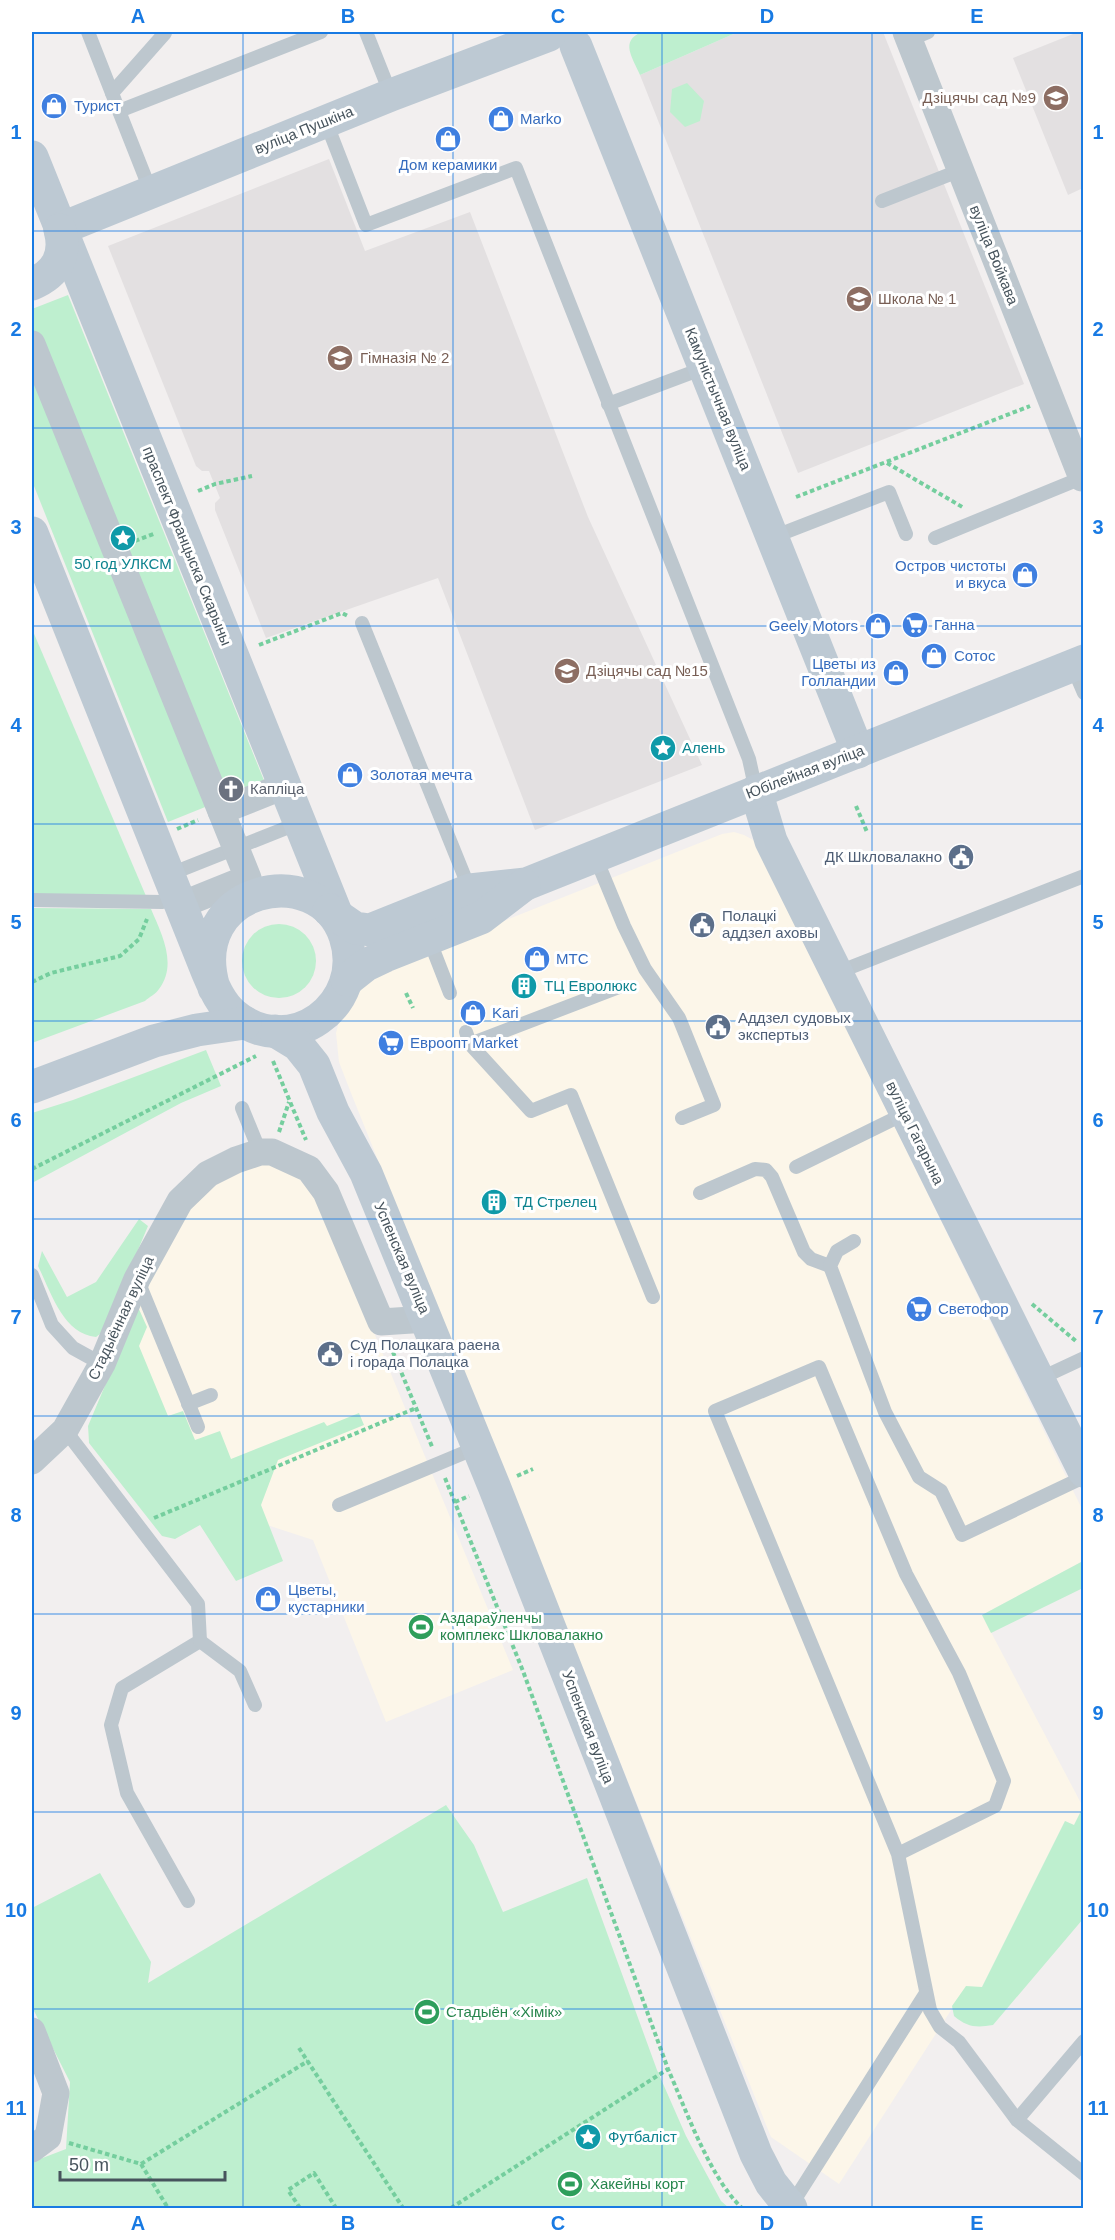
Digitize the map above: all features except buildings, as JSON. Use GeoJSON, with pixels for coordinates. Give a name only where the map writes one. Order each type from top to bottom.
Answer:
{"type":"FeatureCollection","features":[{"type":"Feature","properties":{"kind":"main road","name":"вуліца Пушкіна"},"geometry":{"type":"LineString","coordinates":[[60,229],[392,95],[566,36]]}},
{"type":"Feature","properties":{"kind":"main road","name":"Камуністычная вуліца"},"geometry":{"type":"LineString","coordinates":[[566,36],[705,367],[858,752]]}},
{"type":"Feature","properties":{"kind":"main road","name":"праспект Францыска Скарыны"},"geometry":{"type":"LineString","coordinates":[[32,157],[336,920]]}},
{"type":"Feature","properties":{"kind":"main road"},"geometry":{"type":"LineString","coordinates":[[32,207],[45,211],[54,219],[60,229],[63,247],[58,265],[50,275],[32,284]]}},
{"type":"Feature","properties":{"kind":"main road"},"geometry":{"type":"LineString","coordinates":[[32,533],[170,895],[210,972],[222,1002],[263,1042]]}},
{"type":"Feature","properties":{"kind":"main road","name":"Юбілейная вуліца"},"geometry":{"type":"LineString","coordinates":[[340,994],[366,965],[480,918],[526,884],[858,752],[1080,673]]}},
{"type":"Feature","properties":{"kind":"main road","name":"вуліца Гагарына"},"geometry":{"type":"LineString","coordinates":[[756,791],[771,841],[1083,1471]]}},
{"type":"Feature","properties":{"kind":"main road","name":"Юбілейная вуліца"},"geometry":{"type":"LineString","coordinates":[[336,920],[355,928],[370,930],[470,890],[526,884]]}},
{"type":"Feature","properties":{"kind":"main road"},"geometry":{"type":"LineString","coordinates":[[32,1087],[154,1041],[198,1030],[263,1042],[307,1027],[340,994],[350,965],[349,949],[336,920],[313,899],[298,893],[267,891],[238,904],[226,914],[217,927],[211,942],[210,972],[202,993],[190,1012],[154,1041]]}},
{"type":"Feature","properties":{"kind":"main road","name":"Успенская вуліца"},"geometry":{"type":"LineString","coordinates":[[340,994],[327,1032],[330,1059],[347,1105],[366,1173]]}},
{"type":"Feature","properties":{"kind":"main road","name":"Успенская вуліца"},"geometry":{"type":"LineString","coordinates":[[263,1042],[298,1045],[314,1065],[333,1112],[366,1173],[478,1447],[756,2154],[771,2183],[790,2208]]}},
{"type":"Feature","properties":{"kind":"street","name":"вуліца Войкава"},"geometry":{"type":"LineString","coordinates":[[914,34],[961,170],[1083,479]]}},
{"type":"Feature","properties":{"kind":"street"},"geometry":{"type":"LineString","coordinates":[[32,344],[248,878],[170,895]]}},
{"type":"Feature","properties":{"kind":"street"},"geometry":{"type":"LineString","coordinates":[[221,811],[284,786]]}},
{"type":"Feature","properties":{"kind":"street"},"geometry":{"type":"LineString","coordinates":[[266,1152],[309,1169],[326,1192],[381,1322],[427,1319]]}},
{"type":"Feature","properties":{"kind":"street","name":"Стадыённая вуліца"},"geometry":{"type":"LineString","coordinates":[[32,1461],[65,1431],[102,1364],[137,1279],[180,1202],[208,1174],[236,1160],[266,1152]]}},
{"type":"Feature","properties":{"kind":"street"},"geometry":{"type":"LineString","coordinates":[[32,2031],[56,2093],[39,2144]]}},
{"type":"Feature","properties":{"kind":"lane"},"geometry":{"type":"LineString","coordinates":[[88,32],[151,192]]}},
{"type":"Feature","properties":{"kind":"lane"},"geometry":{"type":"LineString","coordinates":[[119,111],[321,32]]}},
{"type":"Feature","properties":{"kind":"lane"},"geometry":{"type":"LineString","coordinates":[[366,32],[392,95]]}},
{"type":"Feature","properties":{"kind":"lane"},"geometry":{"type":"LineString","coordinates":[[112,93],[165,33]]}},
{"type":"Feature","properties":{"kind":"lane"},"geometry":{"type":"LineString","coordinates":[[326,122],[366,225],[516,168],[748,759],[756,791]]}},
{"type":"Feature","properties":{"kind":"lane"},"geometry":{"type":"LineString","coordinates":[[882,201],[961,170]]}},
{"type":"Feature","properties":{"kind":"lane"},"geometry":{"type":"LineString","coordinates":[[608,404],[705,367]]}},
{"type":"Feature","properties":{"kind":"lane"},"geometry":{"type":"LineString","coordinates":[[935,538],[1083,479]]}},
{"type":"Feature","properties":{"kind":"lane"},"geometry":{"type":"LineString","coordinates":[[773,537],[889,492],[906,534]]}},
{"type":"Feature","properties":{"kind":"lane"},"geometry":{"type":"LineString","coordinates":[[362,623],[470,890]]}},
{"type":"Feature","properties":{"kind":"lane"},"geometry":{"type":"LineString","coordinates":[[236,848],[299,823]]}},
{"type":"Feature","properties":{"kind":"lane"},"geometry":{"type":"LineString","coordinates":[[595,856],[624,926],[645,969],[679,1018],[714,1105],[682,1118]]}},
{"type":"Feature","properties":{"kind":"lane"},"geometry":{"type":"LineString","coordinates":[[836,973],[1083,876]]}},
{"type":"Feature","properties":{"kind":"lane"},"geometry":{"type":"LineString","coordinates":[[32,900],[170,895]]}},
{"type":"Feature","properties":{"kind":"lane"},"geometry":{"type":"LineString","coordinates":[[429,938],[450,993]]}},
{"type":"Feature","properties":{"kind":"lane"},"geometry":{"type":"LineString","coordinates":[[619,987],[468,1038],[531,1111],[571,1095],[653,1297]]}},
{"type":"Feature","properties":{"kind":"lane"},"geometry":{"type":"LineString","coordinates":[[242,1108],[266,1152]]}},
{"type":"Feature","properties":{"kind":"lane"},"geometry":{"type":"LineString","coordinates":[[796,1167],[906,1113]]}},
{"type":"Feature","properties":{"kind":"lane"},"geometry":{"type":"LineString","coordinates":[[700,1193],[755,1169],[766,1170],[772,1177],[804,1252],[811,1259],[830,1266]]}},
{"type":"Feature","properties":{"kind":"lane"},"geometry":{"type":"LineString","coordinates":[[854,1241],[837,1251],[830,1266],[885,1412],[919,1477],[941,1491],[962,1535],[1083,1477]]}},
{"type":"Feature","properties":{"kind":"lane"},"geometry":{"type":"LineString","coordinates":[[32,1275],[51,1325],[73,1348],[102,1364]]}},
{"type":"Feature","properties":{"kind":"lane"},"geometry":{"type":"LineString","coordinates":[[137,1279],[198,1427]]}},
{"type":"Feature","properties":{"kind":"lane"},"geometry":{"type":"LineString","coordinates":[[1037,1380],[1083,1358]]}},
{"type":"Feature","properties":{"kind":"lane"},"geometry":{"type":"LineString","coordinates":[[898,1854],[995,1806],[1004,1781],[959,1673],[906,1574],[819,1367],[715,1411],[898,1854],[930,2010],[940,2027],[959,2042],[1017,2120],[1083,2174]]}},
{"type":"Feature","properties":{"kind":"lane"},"geometry":{"type":"LineString","coordinates":[[188,1404],[212,1395]]}},
{"type":"Feature","properties":{"kind":"lane"},"geometry":{"type":"LineString","coordinates":[[65,1431],[198,1604],[200,1641]]}},
{"type":"Feature","properties":{"kind":"lane"},"geometry":{"type":"LineString","coordinates":[[339,1505],[478,1447]]}},
{"type":"Feature","properties":{"kind":"lane"},"geometry":{"type":"LineString","coordinates":[[200,1641],[240,1671],[255,1705]]}},
{"type":"Feature","properties":{"kind":"lane"},"geometry":{"type":"LineString","coordinates":[[188,1901],[127,1793],[111,1725],[122,1688],[200,1641]]}},
{"type":"Feature","properties":{"kind":"lane"},"geometry":{"type":"LineString","coordinates":[[790,2208],[926,1993]]}},
{"type":"Feature","properties":{"kind":"lane"},"geometry":{"type":"LineString","coordinates":[[1017,2120],[1083,2041]]}},
{"type":"Feature","properties":{"kind":"path"},"geometry":{"type":"LineString","coordinates":[[796,497],[1050,398]]}},
{"type":"Feature","properties":{"kind":"path"},"geometry":{"type":"LineString","coordinates":[[887,462],[982,519]]}},
{"type":"Feature","properties":{"kind":"path"},"geometry":{"type":"LineString","coordinates":[[198,491],[214,484],[252,476]]}},
{"type":"Feature","properties":{"kind":"path"},"geometry":{"type":"LineString","coordinates":[[130,543],[163,530]]}},
{"type":"Feature","properties":{"kind":"path"},"geometry":{"type":"LineString","coordinates":[[85,561],[95,557]]}},
{"type":"Feature","properties":{"kind":"path"},"geometry":{"type":"LineString","coordinates":[[259,645],[342,613],[362,623]]}},
{"type":"Feature","properties":{"kind":"path"},"geometry":{"type":"LineString","coordinates":[[856,806],[867,832]]}},
{"type":"Feature","properties":{"kind":"path"},"geometry":{"type":"LineString","coordinates":[[32,982],[51,973],[120,956],[139,939],[170,895]]}},
{"type":"Feature","properties":{"kind":"path"},"geometry":{"type":"LineString","coordinates":[[406,993],[413,1008]]}},
{"type":"Feature","properties":{"kind":"path"},"geometry":{"type":"LineString","coordinates":[[32,1169],[263,1042],[311,1153],[309,1169]]}},
{"type":"Feature","properties":{"kind":"path"},"geometry":{"type":"LineString","coordinates":[[266,1152],[289,1100]]}},
{"type":"Feature","properties":{"kind":"path"},"geometry":{"type":"LineString","coordinates":[[1026,1299],[1083,1348]]}},
{"type":"Feature","properties":{"kind":"path"},"geometry":{"type":"LineString","coordinates":[[381,1322],[523,1671],[668,2069],[695,2133],[730,2196],[742,2208]]}},
{"type":"Feature","properties":{"kind":"path"},"geometry":{"type":"LineString","coordinates":[[137,1525],[416,1408]]}},
{"type":"Feature","properties":{"kind":"path"},"geometry":{"type":"LineString","coordinates":[[299,2048],[403,2208]]}},
{"type":"Feature","properties":{"kind":"path"},"geometry":{"type":"LineString","coordinates":[[39,2144],[141,2164],[308,2061]]}},
{"type":"Feature","properties":{"kind":"path"},"geometry":{"type":"LineString","coordinates":[[451,2208],[668,2069]]}},
{"type":"Feature","properties":{"kind":"path"},"geometry":{"type":"LineString","coordinates":[[141,2164],[168,2208]]}},
{"type":"Feature","properties":{"kind":"path"},"geometry":{"type":"LineString","coordinates":[[300,2208],[288,2190],[314,2173],[336,2208]]}},
{"type":"Feature","properties":{"kind":"shaded area","name":"Школа № 1"},"geometry":{"type":"Polygon","coordinates":[[[738,32],[883,32],[1024,384],[798,473],[640,75],[738,32]]]}},
{"type":"Feature","properties":{"kind":"shaded area","name":"Дзіцячы сад №9"},"geometry":{"type":"Polygon","coordinates":[[[1078,32],[1084,32],[1083,188],[1068,195],[1013,58],[1078,32]]]}},
{"type":"Feature","properties":{"kind":"shaded area","name":"Гімназія № 2"},"geometry":{"type":"Polygon","coordinates":[[[329,159],[365,251],[470,212],[588,517],[702,765],[535,830],[438,578],[266,638],[215,510],[215,503],[220,498],[209,471],[202,471],[196,466],[108,246],[329,159]]]}},
{"type":"Feature","properties":{"kind":"shaded area"},"geometry":{"type":"Polygon","coordinates":[[[734,832],[755,841],[1083,1511],[1083,1561],[982,1615],[1083,1807],[1074,1825],[1065,1821],[982,1987],[966,1987],[839,2184],[771,2137],[351,1093],[339,1062],[336,1033],[341,1014],[349,999],[376,972],[722,834],[734,832]]]}},
{"type":"Feature","properties":{"kind":"shaded area"},"geometry":{"type":"Polygon","coordinates":[[[271,1162],[305,1179],[319,1199],[513,1670],[386,1722],[313,1540],[203,1504],[89,1443],[88,1426],[138,1307],[186,1210],[217,1182],[241,1168],[271,1162]]]}},
{"type":"Feature","properties":{"kind":"green space"},"geometry":{"type":"Polygon","coordinates":[[[642,32],[738,32],[640,75],[631,56],[629,45],[635,36],[642,32]]]}},
{"type":"Feature","properties":{"kind":"green space"},"geometry":{"type":"Polygon","coordinates":[[[687,83],[704,101],[700,121],[685,127],[670,112],[672,89],[687,83]]]}},
{"type":"Feature","properties":{"kind":"green space"},"geometry":{"type":"Polygon","coordinates":[[[68,295],[265,783],[168,822],[32,481],[32,309],[68,295]]]}},
{"type":"Feature","properties":{"kind":"green space"},"geometry":{"type":"Polygon","coordinates":[[[32,629],[146,896],[32,894],[32,629]]]}},
{"type":"Feature","properties":{"kind":"green space"},"geometry":{"type":"Polygon","coordinates":[[[32,908],[151,909],[166,949],[165,979],[159,989],[145,1001],[32,1043],[32,908]]]}},
{"type":"Feature","properties":{"kind":"green space"},"geometry":{"type":"Polygon","coordinates":[[[279,924],[300,930],[310,940],[316,961],[310,982],[300,992],[279,998],[258,992],[248,982],[242,961],[248,940],[258,930],[279,924]]]}},
{"type":"Feature","properties":{"kind":"green space"},"geometry":{"type":"Polygon","coordinates":[[[206,1050],[221,1086],[181,1103],[32,1183],[32,1113],[206,1050]]]}},
{"type":"Feature","properties":{"kind":"green space"},"geometry":{"type":"Polygon","coordinates":[[[139,1219],[148,1226],[104,1331],[96,1337],[85,1334],[67,1320],[53,1299],[38,1266],[42,1251],[67,1297],[96,1282],[139,1219]]]}},
{"type":"Feature","properties":{"kind":"green space"},"geometry":{"type":"Polygon","coordinates":[[[138,1307],[147,1327],[139,1346],[168,1416],[183,1411],[195,1440],[220,1431],[231,1459],[324,1422],[327,1426],[359,1413],[364,1425],[278,1460],[261,1505],[283,1561],[236,1581],[200,1525],[175,1539],[162,1536],[89,1443],[88,1426],[138,1307]]]}},
{"type":"Feature","properties":{"kind":"green space"},"geometry":{"type":"Polygon","coordinates":[[[1083,1561],[1083,1588],[991,1633],[982,1615],[1083,1561]]]}},
{"type":"Feature","properties":{"kind":"green space"},"geometry":{"type":"Polygon","coordinates":[[[446,1805],[474,1845],[503,1912],[587,1878],[657,2070],[686,2136],[721,2201],[729,2208],[32,2208],[32,2162],[66,2149],[70,2082],[32,2007],[32,1908],[100,1873],[151,1962],[148,1983],[446,1805]]]}},
{"type":"Feature","properties":{"kind":"green space"},"geometry":{"type":"Polygon","coordinates":[[[1083,1807],[1083,1919],[993,2025],[977,2026],[963,2022],[954,2016],[952,2006],[966,1986],[982,1987],[1065,1821],[1074,1825],[1083,1807]]]}},
{"type":"Feature","properties":{"kind":"place","name":"Дзіцячы сад №9"},"geometry":{"type":"Point","coordinates":[1056,98]}},
{"type":"Feature","properties":{"kind":"place","name":"Турист"},"geometry":{"type":"Point","coordinates":[54,106]}},
{"type":"Feature","properties":{"kind":"place","name":"Marko"},"geometry":{"type":"Point","coordinates":[501,119]}},
{"type":"Feature","properties":{"kind":"place","name":"Дом керамики"},"geometry":{"type":"Point","coordinates":[448,139]}},
{"type":"Feature","properties":{"kind":"place","name":"Школа № 1"},"geometry":{"type":"Point","coordinates":[859,299]}},
{"type":"Feature","properties":{"kind":"place","name":"Гімназія № 2"},"geometry":{"type":"Point","coordinates":[340,358]}},
{"type":"Feature","properties":{"kind":"place","name":"50 год УЛКСМ"},"geometry":{"type":"Point","coordinates":[123,538]}},
{"type":"Feature","properties":{"kind":"place","name":"Остров чистоты и вкуса"},"geometry":{"type":"Point","coordinates":[1025,575]}},
{"type":"Feature","properties":{"kind":"place","name":"Ганна"},"geometry":{"type":"Point","coordinates":[915,625]}},
{"type":"Feature","properties":{"kind":"place","name":"Geely Motors"},"geometry":{"type":"Point","coordinates":[878,626]}},
{"type":"Feature","properties":{"kind":"place","name":"Сотос"},"geometry":{"type":"Point","coordinates":[934,656]}},
{"type":"Feature","properties":{"kind":"place","name":"Дзіцячы сад №15"},"geometry":{"type":"Point","coordinates":[567,671]}},
{"type":"Feature","properties":{"kind":"place","name":"Цветы из Голландии"},"geometry":{"type":"Point","coordinates":[896,673]}},
{"type":"Feature","properties":{"kind":"place","name":"Алень"},"geometry":{"type":"Point","coordinates":[663,748]}},
{"type":"Feature","properties":{"kind":"place","name":"Золотая мечта"},"geometry":{"type":"Point","coordinates":[350,775]}},
{"type":"Feature","properties":{"kind":"place","name":"Капліца"},"geometry":{"type":"Point","coordinates":[231,789]}},
{"type":"Feature","properties":{"kind":"place","name":"ДК Шкловалакно"},"geometry":{"type":"Point","coordinates":[961,857]}},
{"type":"Feature","properties":{"kind":"place","name":"Полацкі аддзел аховы"},"geometry":{"type":"Point","coordinates":[702,925]}},
{"type":"Feature","properties":{"kind":"place","name":"МТС"},"geometry":{"type":"Point","coordinates":[537,959]}},
{"type":"Feature","properties":{"kind":"place","name":"ТЦ Евролюкс"},"geometry":{"type":"Point","coordinates":[524,986]}},
{"type":"Feature","properties":{"kind":"place","name":"Kari"},"geometry":{"type":"Point","coordinates":[473,1013]}},
{"type":"Feature","properties":{"kind":"place","name":"Аддзел судовых экспертыз"},"geometry":{"type":"Point","coordinates":[718,1027]}},
{"type":"Feature","properties":{"kind":"place","name":"Евроопт Market"},"geometry":{"type":"Point","coordinates":[391,1043]}},
{"type":"Feature","properties":{"kind":"place","name":"ТД Стрелец"},"geometry":{"type":"Point","coordinates":[494,1202]}},
{"type":"Feature","properties":{"kind":"place","name":"Светофор"},"geometry":{"type":"Point","coordinates":[919,1309]}},
{"type":"Feature","properties":{"kind":"place","name":"Суд Полацкага раена і горада Полацка"},"geometry":{"type":"Point","coordinates":[330,1354]}},
{"type":"Feature","properties":{"kind":"place","name":"Цветы, кустарники"},"geometry":{"type":"Point","coordinates":[268,1599]}},
{"type":"Feature","properties":{"kind":"place","name":"Аздараўленчы комплекс Шкловалакно"},"geometry":{"type":"Point","coordinates":[421,1627]}},
{"type":"Feature","properties":{"kind":"place","name":"Стадыён «Хімік»"},"geometry":{"type":"Point","coordinates":[427,2012]}},
{"type":"Feature","properties":{"kind":"place","name":"Футбаліст"},"geometry":{"type":"Point","coordinates":[588,2137]}},
{"type":"Feature","properties":{"kind":"place","name":"Хакейны корт"},"geometry":{"type":"Point","coordinates":[570,2184]}}]}
